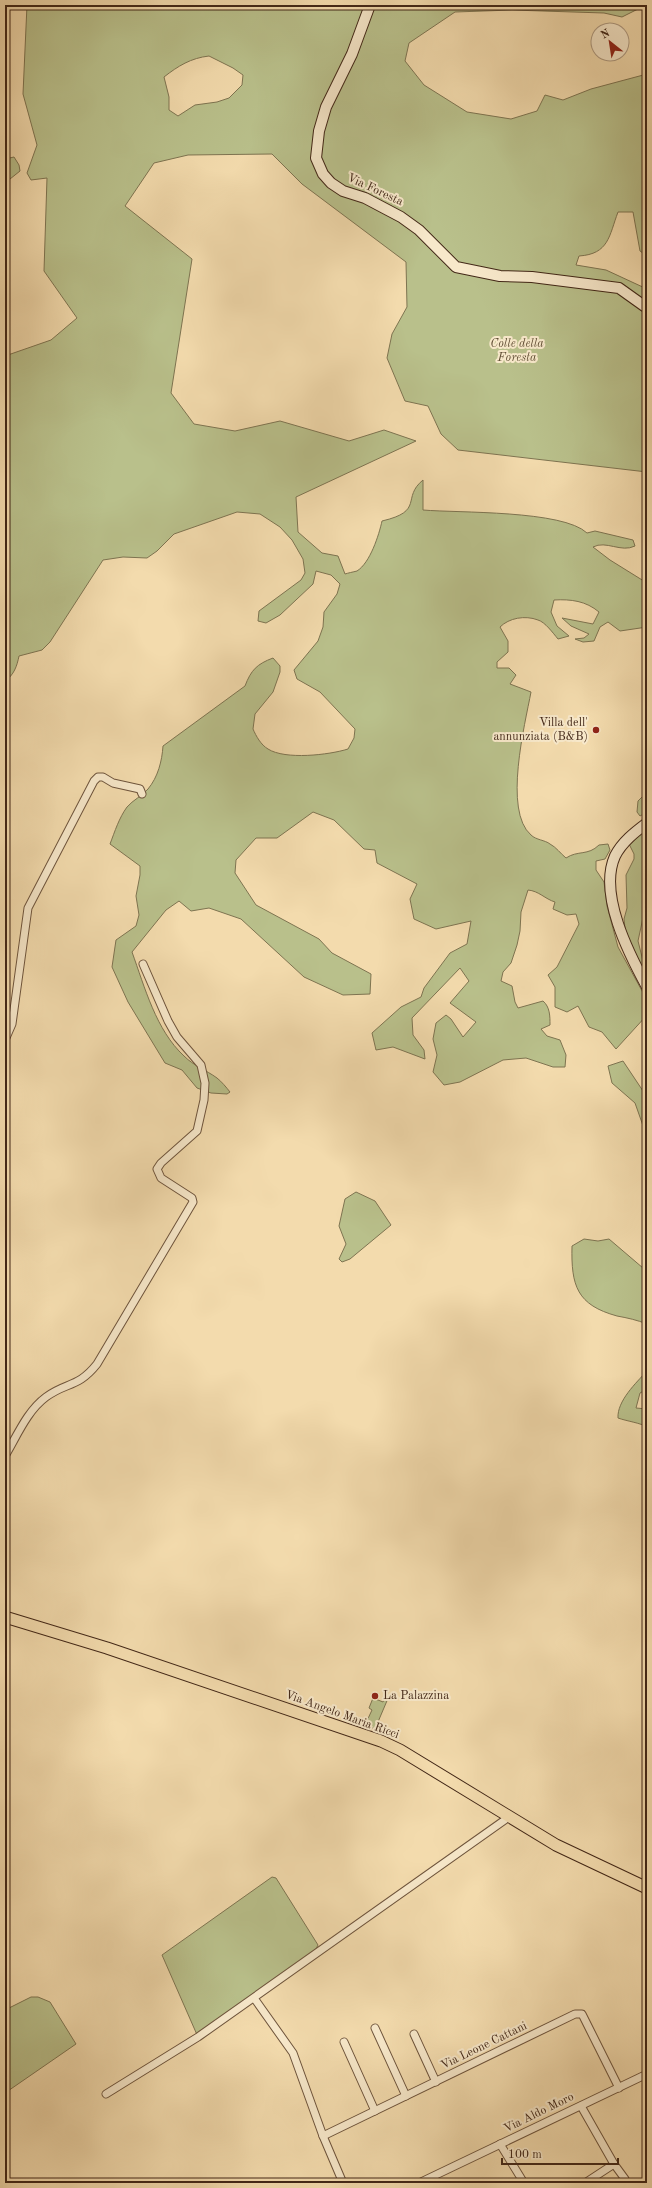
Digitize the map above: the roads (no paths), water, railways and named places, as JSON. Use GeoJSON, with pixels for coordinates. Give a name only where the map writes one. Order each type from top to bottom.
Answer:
{"type":"FeatureCollection","features":[{"type":"Feature","properties":{"kind":"main road","name":"Via Foresta"},"geometry":{"type":"LineString","coordinates":[[370,5],[352,54],[326,107],[319,131],[316,158],[323,174],[331,183],[343,191],[365,198],[401,217],[419,230],[456,267],[500,276],[532,277],[619,288],[647,308]]}},
{"type":"Feature","properties":{"kind":"main road"},"geometry":{"type":"LineString","coordinates":[[647,823],[628,838],[615,856],[611,872],[611,891],[619,931],[647,988]]}},
{"type":"Feature","properties":{"kind":"main road","name":"Via Angelo Maria Ricci"},"geometry":{"type":"LineString","coordinates":[[5,1617],[107,1648],[381,1741],[400,1750],[556,1845],[647,1888]]}},
{"type":"Feature","properties":{"kind":"street"},"geometry":{"type":"LineString","coordinates":[[5,1040],[12,1024],[28,908],[94,780],[98,777],[103,777],[113,783],[140,789],[142,794]]}},
{"type":"Feature","properties":{"kind":"street"},"geometry":{"type":"LineString","coordinates":[[5,1456],[38,1404],[53,1392],[88,1376],[193,1202],[192,1198],[161,1178],[157,1169],[161,1163],[197,1131],[204,1100],[204,1073],[201,1065],[177,1037],[168,1021],[143,964]]}},
{"type":"Feature","properties":{"kind":"street"},"geometry":{"type":"LineString","coordinates":[[106,2094],[198,2037],[509,1817]]}},
{"type":"Feature","properties":{"kind":"street"},"geometry":{"type":"LineString","coordinates":[[254,1998],[293,2053],[323,2136],[343,2183]]}},
{"type":"Feature","properties":{"kind":"street","name":"Via Leone Cattani"},"geometry":{"type":"LineString","coordinates":[[323,2136],[574,2014],[582,2014],[619,2088]]}},
{"type":"Feature","properties":{"kind":"street"},"geometry":{"type":"LineString","coordinates":[[375,2028],[406,2096]]}},
{"type":"Feature","properties":{"kind":"street"},"geometry":{"type":"LineString","coordinates":[[414,2034],[436,2082]]}},
{"type":"Feature","properties":{"kind":"street"},"geometry":{"type":"LineString","coordinates":[[344,2042],[375,2111]]}},
{"type":"Feature","properties":{"kind":"street","name":"Via Aldo Moro"},"geometry":{"type":"LineString","coordinates":[[420,2183],[647,2074]]}},
{"type":"Feature","properties":{"kind":"street"},"geometry":{"type":"LineString","coordinates":[[581,2106],[614,2164],[625,2179],[625,2183]]}},
{"type":"Feature","properties":{"kind":"street"},"geometry":{"type":"LineString","coordinates":[[500,2144],[524,2183]]}},
{"type":"Feature","properties":{"kind":"street"},"geometry":{"type":"LineString","coordinates":[[585,2183],[614,2164]]}},
{"type":"Feature","properties":{"kind":"place","name":"Villa dell' annunziata (B&B)"},"geometry":{"type":"Point","coordinates":[596,730]}},
{"type":"Feature","properties":{"kind":"place","name":"La Palazzina"},"geometry":{"type":"Point","coordinates":[375,1696]}},
{"type":"Feature","properties":{"kind":"park label","name":"Colle della Foresta"},"geometry":{"type":"Point","coordinates":[517,351]}}]}
